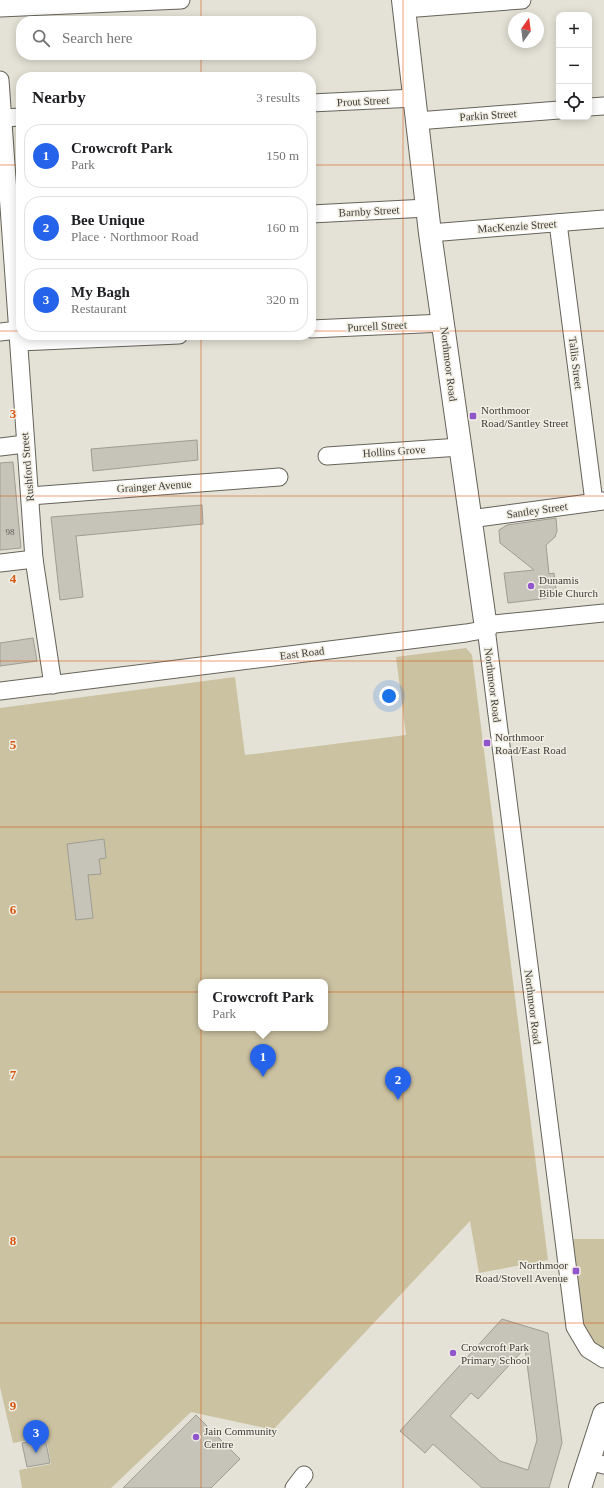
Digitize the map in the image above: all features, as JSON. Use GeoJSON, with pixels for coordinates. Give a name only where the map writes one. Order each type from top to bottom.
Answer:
{"type":"FeatureCollection","features":[{"type":"Feature","properties":{"kind":"street"},"geometry":{"type":"LineString","coordinates":[[0,8],[180,0]]}},
{"type":"Feature","properties":{"kind":"street"},"geometry":{"type":"LineString","coordinates":[[403,4],[522,0]]}},
{"type":"Feature","properties":{"kind":"street","name":"Northmoor Road"},"geometry":{"type":"LineString","coordinates":[[403,4],[430,233],[444,323],[486,628],[575,1327],[588,1349],[604,1359]]}},
{"type":"Feature","properties":{"kind":"street","name":"Rushford Street"},"geometry":{"type":"LineString","coordinates":[[0,80],[16,304]]}},
{"type":"Feature","properties":{"kind":"street","name":"Prout Street"},"geometry":{"type":"LineString","coordinates":[[316,103],[415,98]]}},
{"type":"Feature","properties":{"kind":"street"},"geometry":{"type":"LineString","coordinates":[[592,107],[604,106]]}},
{"type":"Feature","properties":{"kind":"street","name":"Parkin Street"},"geometry":{"type":"LineString","coordinates":[[417,121],[556,110]]}},
{"type":"Feature","properties":{"kind":"street"},"geometry":{"type":"LineString","coordinates":[[2,115],[16,117]]}},
{"type":"Feature","properties":{"kind":"street","name":"Barnby Street"},"geometry":{"type":"LineString","coordinates":[[316,214],[427,208]]}},
{"type":"Feature","properties":{"kind":"street","name":"MacKenzie Street"},"geometry":{"type":"LineString","coordinates":[[430,233],[604,219]]}},
{"type":"Feature","properties":{"kind":"street","name":"Tallis Street"},"geometry":{"type":"LineString","coordinates":[[558,223],[599,502]]}},
{"type":"Feature","properties":{"kind":"street","name":"Purcell Street"},"geometry":{"type":"LineString","coordinates":[[316,329],[444,323]]}},
{"type":"Feature","properties":{"kind":"street"},"geometry":{"type":"LineString","coordinates":[[0,332],[16,336]]}},
{"type":"Feature","properties":{"kind":"street","name":"Rushford Street"},"geometry":{"type":"LineString","coordinates":[[18,340],[34,559],[53,685]]}},
{"type":"Feature","properties":{"kind":"street"},"geometry":{"type":"LineString","coordinates":[[0,447],[25,444]]}},
{"type":"Feature","properties":{"kind":"street","name":"Hollins Grove"},"geometry":{"type":"LineString","coordinates":[[327,456],[460,447]]}},
{"type":"Feature","properties":{"kind":"street","name":"Grainger Avenue"},"geometry":{"type":"LineString","coordinates":[[30,496],[279,477]]}},
{"type":"Feature","properties":{"kind":"street","name":"Santley Street"},"geometry":{"type":"LineString","coordinates":[[470,519],[599,502]]}},
{"type":"Feature","properties":{"kind":"street"},"geometry":{"type":"LineString","coordinates":[[0,563],[34,559]]}},
{"type":"Feature","properties":{"kind":"street","name":"East Road"},"geometry":{"type":"LineString","coordinates":[[0,691],[466,633],[486,628],[494,624],[604,613]]}},
{"type":"Feature","properties":{"kind":"street"},"geometry":{"type":"LineString","coordinates":[[580,1488],[596,1463],[604,1414]]}},
{"type":"Feature","properties":{"kind":"street"},"geometry":{"type":"LineString","coordinates":[[294,1488],[304,1475]]}},
{"type":"Feature","properties":{"kind":"shaded area"},"geometry":{"type":"Polygon","coordinates":[[[466,648],[472,655],[548,1260],[479,1273],[470,1221],[271,1432],[265,1428],[191,1412],[111,1488],[22,1488],[19,1470],[51,1464],[46,1437],[13,1443],[0,1387],[0,708],[235,677],[245,755],[406,735],[396,657],[466,648]]]}},
{"type":"Feature","properties":{"kind":"shaded area"},"geometry":{"type":"Polygon","coordinates":[[[563,1239],[604,1239],[604,1359],[588,1349],[563,1239]]]}},
{"type":"Feature","properties":{"kind":"building"},"geometry":{"type":"Polygon","coordinates":[[[197,440],[198,460],[93,471],[91,449],[197,440]]]}},
{"type":"Feature","properties":{"kind":"building"},"geometry":{"type":"Polygon","coordinates":[[[13,462],[21,548],[0,550],[0,463],[13,462]]]}},
{"type":"Feature","properties":{"kind":"building"},"geometry":{"type":"Polygon","coordinates":[[[202,505],[203,524],[76,536],[83,597],[60,600],[51,517],[202,505]]]}},
{"type":"Feature","properties":{"kind":"building"},"geometry":{"type":"Polygon","coordinates":[[[556,518],[557,531],[555,537],[546,545],[549,574],[554,573],[557,597],[508,603],[504,573],[534,570],[500,543],[499,530],[507,525],[556,518]]]}},
{"type":"Feature","properties":{"kind":"building"},"geometry":{"type":"Polygon","coordinates":[[[33,638],[37,661],[0,666],[0,643],[33,638]]]}},
{"type":"Feature","properties":{"kind":"building"},"geometry":{"type":"Polygon","coordinates":[[[104,839],[106,858],[99,859],[101,874],[88,875],[93,918],[76,920],[67,844],[104,839]]]}},
{"type":"Feature","properties":{"kind":"building"},"geometry":{"type":"Polygon","coordinates":[[[502,1319],[548,1333],[562,1443],[549,1488],[482,1488],[433,1444],[425,1453],[400,1431],[502,1319]],[[525,1348],[478,1399],[471,1393],[450,1416],[500,1461],[528,1470],[537,1440],[525,1348]]]}},
{"type":"Feature","properties":{"kind":"building","name":"Jain Community Centre"},"geometry":{"type":"Polygon","coordinates":[[[196,1415],[240,1459],[211,1488],[123,1488],[196,1415]]]}},
{"type":"Feature","properties":{"kind":"building"},"geometry":{"type":"Polygon","coordinates":[[[45,1438],[50,1463],[27,1467],[22,1443],[45,1438]]]}},
{"type":"Feature","properties":{"kind":"place","name":"Northmoor Road/Santley Street"},"geometry":{"type":"Point","coordinates":[473,416]}},
{"type":"Feature","properties":{"kind":"place","name":"Dunamis Bible Church"},"geometry":{"type":"Point","coordinates":[531,586]}},
{"type":"Feature","properties":{"kind":"place","name":"Northmoor Road/East Road"},"geometry":{"type":"Point","coordinates":[487,743]}},
{"type":"Feature","properties":{"kind":"place","name":"Crowcroft Park"},"geometry":{"type":"Point","coordinates":[263,1077]}},
{"type":"Feature","properties":{"kind":"place","name":"Bee Unique"},"geometry":{"type":"Point","coordinates":[398,1100]}},
{"type":"Feature","properties":{"kind":"place","name":"Northmoor Road/Stovell Avenue"},"geometry":{"type":"Point","coordinates":[576,1271]}},
{"type":"Feature","properties":{"kind":"place","name":"Crowcroft Park Primary School"},"geometry":{"type":"Point","coordinates":[453,1353]}},
{"type":"Feature","properties":{"kind":"place","name":"Jain Community Centre"},"geometry":{"type":"Point","coordinates":[196,1437]}},
{"type":"Feature","properties":{"kind":"place","name":"My Bagh"},"geometry":{"type":"Point","coordinates":[36,1453]}}]}
